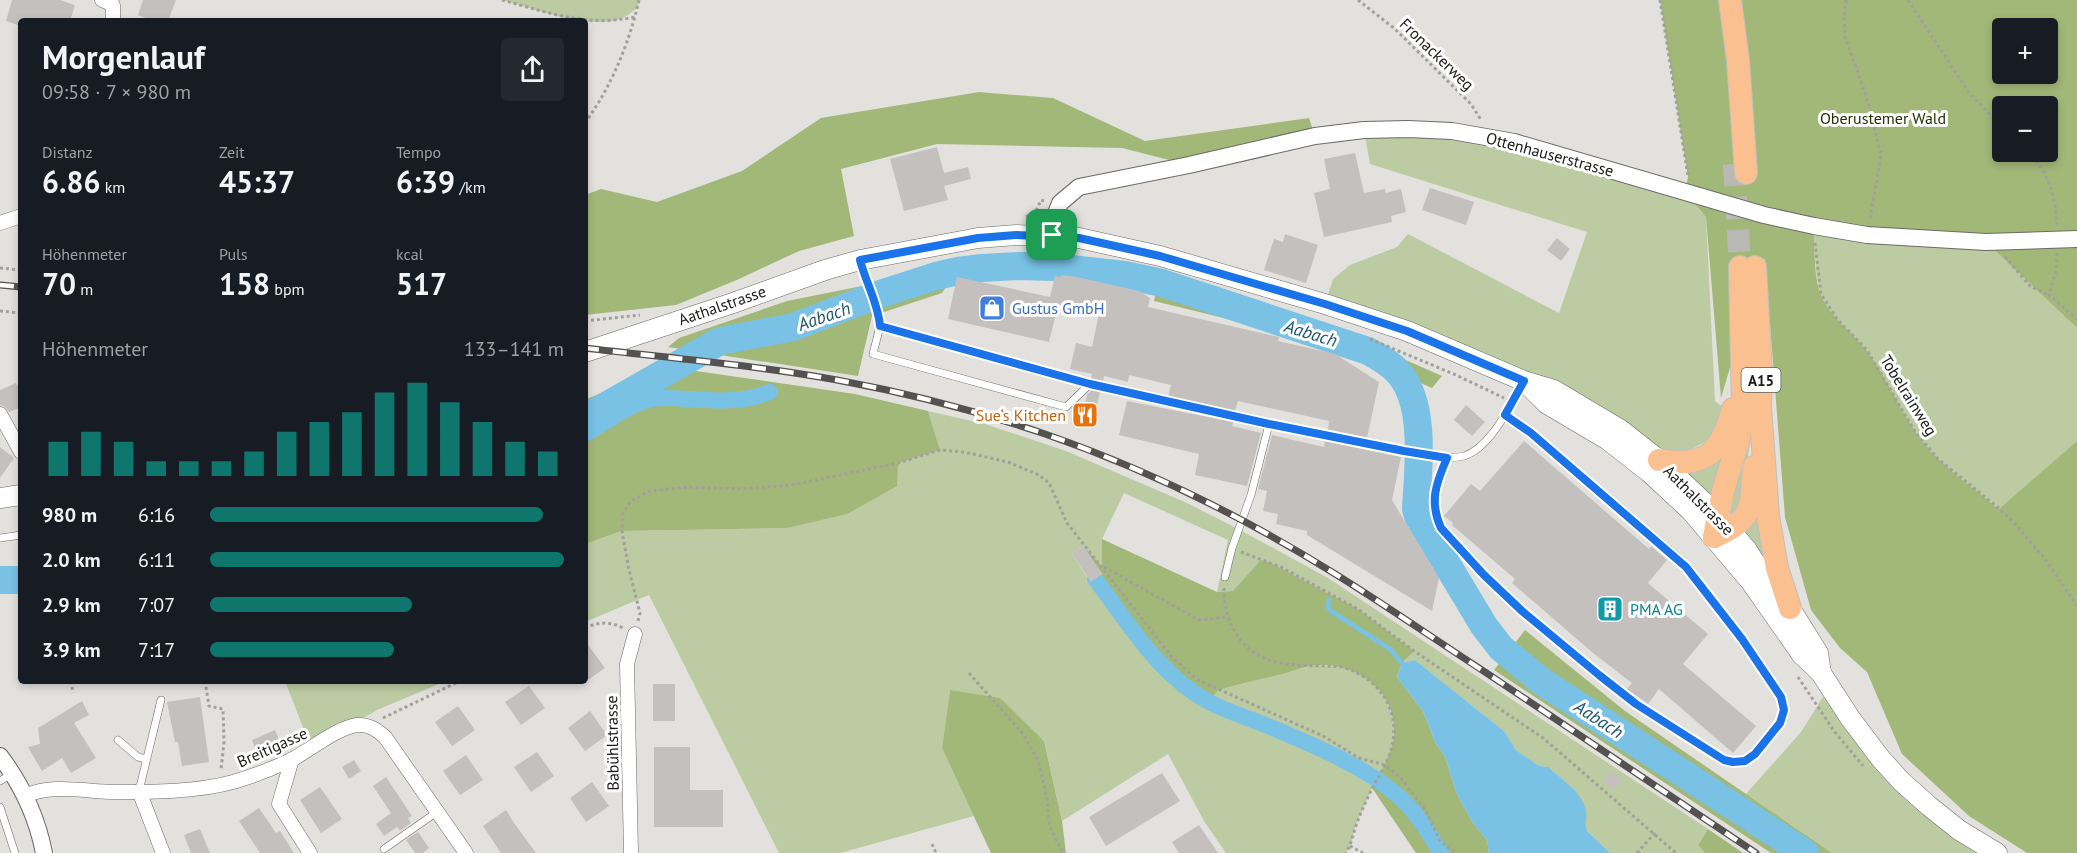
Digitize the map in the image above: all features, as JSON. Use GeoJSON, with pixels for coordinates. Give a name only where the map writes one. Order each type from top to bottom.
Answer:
{"type":"FeatureCollection","features":[{"type":"Feature","properties":{"kind":"highway"},"geometry":{"type":"LineString","coordinates":[[1719,0],[1740,169],[1738,60],[1730,0]]}},
{"type":"Feature","properties":{"kind":"highway","name":"A15"},"geometry":{"type":"LineString","coordinates":[[1721,528],[1743,520],[1749,509],[1760,407],[1761,373],[1748,267],[1742,343]]}},
{"type":"Feature","properties":{"kind":"highway"},"geometry":{"type":"LineString","coordinates":[[1659,460],[1689,463],[1706,456],[1717,447],[1733,410],[1739,385],[1742,343]]}},
{"type":"Feature","properties":{"kind":"highway"},"geometry":{"type":"LineString","coordinates":[[1721,528],[1743,419],[1742,343]]}},
{"type":"Feature","properties":{"kind":"highway","name":"A15"},"geometry":{"type":"LineString","coordinates":[[1760,407],[1772,547],[1790,608]]}},
{"type":"Feature","properties":{"kind":"main road","name":"Aathalstrasse"},"geometry":{"type":"LineString","coordinates":[[588,351],[733,303],[808,275],[860,260],[978,238],[1052,235],[1139,250],[1325,304],[1407,331],[1524,381],[1554,390],[1621,430],[1659,460],[1721,528],[1747,550],[1767,580],[1790,608],[1818,653],[1821,673]]}},
{"type":"Feature","properties":{"kind":"main road","name":"Aathalstrasse"},"geometry":{"type":"LineString","coordinates":[[1524,381],[1547,404],[1608,440],[1649,472],[1691,511],[1721,528],[1802,655],[1821,673],[1857,728],[1881,759],[1902,782],[1959,830],[1997,853]]}},
{"type":"Feature","properties":{"kind":"main road"},"geometry":{"type":"LineString","coordinates":[[0,498],[18,495]]}},
{"type":"Feature","properties":{"kind":"street"},"geometry":{"type":"LineString","coordinates":[[102,0],[113,5],[113,18]]}},
{"type":"Feature","properties":{"kind":"street","name":"Ottenhauserstrasse"},"geometry":{"type":"LineString","coordinates":[[1052,235],[1060,203],[1079,188],[1315,136],[1364,130],[1408,129],[1452,131],[1537,148],[1764,215],[1867,235],[2000,241],[2077,239]]}},
{"type":"Feature","properties":{"kind":"street"},"geometry":{"type":"LineString","coordinates":[[0,223],[18,217]]}},
{"type":"Feature","properties":{"kind":"street"},"geometry":{"type":"LineString","coordinates":[[0,414],[18,447]]}},
{"type":"Feature","properties":{"kind":"street","name":"Babühlstrasse"},"geometry":{"type":"LineString","coordinates":[[630,853],[627,664],[635,634]]}},
{"type":"Feature","properties":{"kind":"street"},"geometry":{"type":"LineString","coordinates":[[367,725],[385,737],[466,853]]}},
{"type":"Feature","properties":{"kind":"street","name":"Breitigasse"},"geometry":{"type":"LineString","coordinates":[[26,796],[50,789],[139,791],[196,788],[220,784],[261,773],[292,759],[346,728],[367,725]]}},
{"type":"Feature","properties":{"kind":"street"},"geometry":{"type":"LineString","coordinates":[[0,756],[6,777],[26,796],[44,853]]}},
{"type":"Feature","properties":{"kind":"street"},"geometry":{"type":"LineString","coordinates":[[292,759],[279,804],[310,853]]}},
{"type":"Feature","properties":{"kind":"street"},"geometry":{"type":"LineString","coordinates":[[139,791],[164,853]]}},
{"type":"Feature","properties":{"kind":"lane"},"geometry":{"type":"LineString","coordinates":[[860,260],[879,310],[880,326],[873,354],[1066,407],[1090,384]]}},
{"type":"Feature","properties":{"kind":"lane"},"geometry":{"type":"LineString","coordinates":[[880,326],[1090,384],[1269,424],[1435,457],[1466,455],[1479,448],[1505,415],[1524,381]]}},
{"type":"Feature","properties":{"kind":"lane"},"geometry":{"type":"LineString","coordinates":[[1447,458],[1434,490],[1433,502],[1437,519],[1452,542],[1484,575],[1539,625],[1636,704],[1724,760],[1739,762],[1750,759],[1775,732],[1784,710],[1781,697],[1742,639],[1686,567],[1672,553],[1531,433],[1505,415]]}},
{"type":"Feature","properties":{"kind":"lane"},"geometry":{"type":"LineString","coordinates":[[1225,577],[1232,548],[1251,495],[1269,424]]}},
{"type":"Feature","properties":{"kind":"lane"},"geometry":{"type":"LineString","coordinates":[[0,538],[18,535]]}},
{"type":"Feature","properties":{"kind":"lane"},"geometry":{"type":"LineString","coordinates":[[139,791],[161,700]]}},
{"type":"Feature","properties":{"kind":"lane"},"geometry":{"type":"LineString","coordinates":[[118,740],[138,757],[146,759]]}},
{"type":"Feature","properties":{"kind":"lane"},"geometry":{"type":"LineString","coordinates":[[0,807],[15,853]]}},
{"type":"Feature","properties":{"kind":"lane"},"geometry":{"type":"LineString","coordinates":[[384,849],[437,812]]}},
{"type":"Feature","properties":{"kind":"path"},"geometry":{"type":"LineString","coordinates":[[502,0],[577,18]]}},
{"type":"Feature","properties":{"kind":"path"},"geometry":{"type":"LineString","coordinates":[[588,119],[620,60],[639,0]]}},
{"type":"Feature","properties":{"kind":"path","name":"Fronackerweg"},"geometry":{"type":"LineString","coordinates":[[1358,0],[1395,29],[1471,104],[1482,121],[1484,136]]}},
{"type":"Feature","properties":{"kind":"path"},"geometry":{"type":"LineString","coordinates":[[1660,0],[1688,177],[1685,192]]}},
{"type":"Feature","properties":{"kind":"path"},"geometry":{"type":"LineString","coordinates":[[1846,0],[1845,37],[1868,98],[1881,155],[1867,235]]}},
{"type":"Feature","properties":{"kind":"path"},"geometry":{"type":"LineString","coordinates":[[1908,0],[1969,93],[1992,117]]}},
{"type":"Feature","properties":{"kind":"path"},"geometry":{"type":"LineString","coordinates":[[588,21],[635,17]]}},
{"type":"Feature","properties":{"kind":"path"},"geometry":{"type":"LineString","coordinates":[[2039,162],[2050,182],[2056,208],[2058,240],[2056,271],[2049,295]]}},
{"type":"Feature","properties":{"kind":"path","name":"Tobelrainweg"},"geometry":{"type":"LineString","coordinates":[[1814,226],[1818,279],[1821,294],[1828,308],[1867,350],[1914,430],[1925,444],[1938,459],[2000,509],[2016,525],[2045,560],[2077,606]]}},
{"type":"Feature","properties":{"kind":"path"},"geometry":{"type":"LineString","coordinates":[[2000,241],[2004,256],[2016,272],[2030,286],[2049,295],[2077,319]]}},
{"type":"Feature","properties":{"kind":"path"},"geometry":{"type":"LineString","coordinates":[[0,268],[18,270]]}},
{"type":"Feature","properties":{"kind":"path"},"geometry":{"type":"LineString","coordinates":[[0,311],[18,313]]}},
{"type":"Feature","properties":{"kind":"path"},"geometry":{"type":"LineString","coordinates":[[588,627],[597,623],[614,623],[635,634],[640,613],[622,531],[623,513],[631,501],[650,491],[688,487],[744,489],[792,485],[898,463],[940,450],[964,452],[1008,462],[1039,475],[1049,483],[1067,523],[1171,656],[1196,679],[1323,736],[1359,758],[1384,765],[1401,778],[1426,811],[1440,842],[1455,853]]}},
{"type":"Feature","properties":{"kind":"path"},"geometry":{"type":"LineString","coordinates":[[1232,548],[1281,567],[1358,609],[1414,651],[1543,738],[1676,853]]}},
{"type":"Feature","properties":{"kind":"path"},"geometry":{"type":"LineString","coordinates":[[1102,566],[1199,621],[1227,617]]}},
{"type":"Feature","properties":{"kind":"path"},"geometry":{"type":"LineString","coordinates":[[1225,577],[1224,597],[1227,617],[1231,628],[1244,646],[1264,658],[1290,664],[1342,667],[1352,670],[1372,683],[1388,702],[1393,717],[1392,746],[1356,825],[1346,853]]}},
{"type":"Feature","properties":{"kind":"path"},"geometry":{"type":"LineString","coordinates":[[969,673],[1023,734],[1038,760],[1047,799],[1050,827],[1063,853]]}},
{"type":"Feature","properties":{"kind":"path"},"geometry":{"type":"LineString","coordinates":[[72,684],[73,693]]}},
{"type":"Feature","properties":{"kind":"path"},"geometry":{"type":"LineString","coordinates":[[206,684],[209,706],[223,708],[224,742],[220,784]]}},
{"type":"Feature","properties":{"kind":"path"},"geometry":{"type":"LineString","coordinates":[[367,725],[454,684]]}},
{"type":"Feature","properties":{"kind":"path"},"geometry":{"type":"LineString","coordinates":[[1637,853],[1655,833]]}},
{"type":"Feature","properties":{"kind":"path"},"geometry":{"type":"LineString","coordinates":[[932,844],[936,853]]}},
{"type":"Feature","properties":{"kind":"path"},"geometry":{"type":"LineString","coordinates":[[1350,846],[1363,853]]}},
{"type":"Feature","properties":{"kind":"green space"},"geometry":{"type":"Polygon","coordinates":[[[502,0],[639,0],[638,7],[618,20],[590,22],[588,18],[560,16],[502,0]]]}},
{"type":"Feature","properties":{"kind":"green space","name":"Oberustemer Wald"},"geometry":{"type":"Polygon","coordinates":[[[1660,0],[2077,0],[2077,328],[1986,242],[1814,227],[1817,279],[1825,304],[1868,352],[1923,442],[1940,460],[1999,509],[2077,441],[2077,853],[2027,853],[1969,816],[1902,754],[1867,672],[1840,648],[1811,610],[1785,517],[1765,259],[1729,262],[1732,361],[1721,398],[1706,217],[1685,192],[1688,177],[1660,0]]]}},
{"type":"Feature","properties":{"kind":"green space"},"geometry":{"type":"Polygon","coordinates":[[[979,92],[1053,98],[1145,141],[1309,118],[1315,136],[1189,165],[1122,148],[937,144],[841,169],[854,236],[799,251],[676,305],[588,315],[588,194],[601,189],[657,202],[742,171],[821,118],[979,92]]]}},
{"type":"Feature","properties":{"kind":"green space"},"geometry":{"type":"Polygon","coordinates":[[[1364,130],[1452,131],[1685,192],[1706,217],[1715,401],[1724,408],[1714,433],[1703,443],[1676,454],[1656,448],[1325,304],[1333,279],[1350,265],[1397,247],[1408,234],[1559,313],[1587,232],[1370,164],[1364,130]]]}},
{"type":"Feature","properties":{"kind":"green space"},"geometry":{"type":"Polygon","coordinates":[[[1814,226],[1986,242],[2077,328],[2077,441],[2000,509],[1966,483],[1934,454],[1916,433],[1867,350],[1829,310],[1821,294],[1817,278],[1814,226]]]}},
{"type":"Feature","properties":{"kind":"green space"},"geometry":{"type":"Polygon","coordinates":[[[1050,255],[1108,263],[1167,275],[1374,346],[1442,376],[1432,388],[1338,346],[1154,301],[1156,291],[1064,270],[957,271],[942,293],[872,316],[858,376],[668,347],[679,338],[787,301],[877,283],[961,260],[1050,255]]]}},
{"type":"Feature","properties":{"kind":"green space"},"geometry":{"type":"Polygon","coordinates":[[[661,366],[855,394],[928,411],[940,450],[898,463],[897,486],[847,514],[787,528],[622,531],[588,543],[588,399],[661,366]]]}},
{"type":"Feature","properties":{"kind":"green space"},"geometry":{"type":"Polygon","coordinates":[[[928,411],[985,424],[1066,451],[1187,503],[1240,530],[1328,578],[1708,829],[1698,845],[1705,853],[1610,853],[1587,831],[1582,804],[1570,787],[1549,767],[1539,766],[1516,750],[1505,732],[1415,660],[1402,663],[1414,651],[1358,609],[1271,563],[1233,591],[1217,592],[1228,540],[1124,493],[1102,539],[1102,566],[1083,546],[1072,554],[1090,582],[1095,579],[1157,661],[1185,687],[1209,702],[1218,690],[1316,665],[1352,670],[1363,676],[1380,691],[1391,711],[1394,734],[1392,746],[1388,759],[1358,819],[1346,853],[1226,853],[1204,821],[1168,754],[1062,821],[1044,740],[950,690],[942,748],[974,816],[840,853],[779,853],[649,595],[588,621],[588,543],[622,531],[787,528],[898,463],[940,450],[928,411]]]}},
{"type":"Feature","properties":{"kind":"green space"},"geometry":{"type":"Polygon","coordinates":[[[1751,431],[1743,502],[1729,517],[1726,506],[1751,431]]]}},
{"type":"Feature","properties":{"kind":"green space"},"geometry":{"type":"Polygon","coordinates":[[[1729,441],[1713,501],[1680,471],[1729,441]]]}},
{"type":"Feature","properties":{"kind":"green space"},"geometry":{"type":"Polygon","coordinates":[[[1756,510],[1770,573],[1743,535],[1750,527],[1756,510]]]}},
{"type":"Feature","properties":{"kind":"green space"},"geometry":{"type":"Polygon","coordinates":[[[1102,539],[1217,592],[1233,591],[1261,560],[1271,563],[1358,609],[1414,651],[1402,663],[1397,677],[1423,711],[1436,744],[1445,756],[1457,794],[1473,823],[1487,840],[1489,853],[1416,853],[1372,788],[1390,752],[1394,729],[1392,713],[1385,699],[1364,677],[1350,670],[1317,665],[1218,690],[1209,702],[1185,687],[1146,648],[1095,579],[1102,574],[1083,546],[1102,566],[1102,539]]]}},
{"type":"Feature","properties":{"kind":"green space"},"geometry":{"type":"Polygon","coordinates":[[[1525,630],[1625,711],[1832,853],[1771,853],[1494,670],[1525,630]]]}},
{"type":"Feature","properties":{"kind":"green space"},"geometry":{"type":"Polygon","coordinates":[[[286,684],[439,684],[377,710],[311,748],[286,684]]]}},
{"type":"Feature","properties":{"kind":"green space"},"geometry":{"type":"Polygon","coordinates":[[[950,690],[1000,698],[1044,741],[1062,821],[1066,853],[991,853],[942,748],[950,690]]]}},
{"type":"Feature","properties":{"kind":"green space"},"geometry":{"type":"Polygon","coordinates":[[[1823,697],[1865,738],[1997,853],[1832,853],[1746,794],[1801,732],[1823,697]]]}},
{"type":"Feature","properties":{"kind":"green space"},"geometry":{"type":"Polygon","coordinates":[[[1708,829],[1743,853],[1705,853],[1698,845],[1708,829]]]}},
{"type":"Feature","properties":{"kind":"water"},"geometry":{"type":"Polygon","coordinates":[[[1415,660],[1505,732],[1516,750],[1539,766],[1549,767],[1574,790],[1585,807],[1587,831],[1610,853],[1489,853],[1487,840],[1473,823],[1457,794],[1445,756],[1436,744],[1423,711],[1397,677],[1402,663],[1415,660]]]}},
{"type":"Feature","properties":{"kind":"building"},"geometry":{"type":"Polygon","coordinates":[[[12,0],[60,0],[75,5],[71,18],[18,18],[18,25],[6,21],[12,0]]]}},
{"type":"Feature","properties":{"kind":"building"},"geometry":{"type":"Polygon","coordinates":[[[143,0],[176,0],[169,18],[146,18],[138,15],[143,0]]]}},
{"type":"Feature","properties":{"kind":"building"},"geometry":{"type":"Polygon","coordinates":[[[937,147],[944,173],[968,167],[971,179],[944,186],[948,200],[904,211],[890,159],[937,147]]]}},
{"type":"Feature","properties":{"kind":"building"},"geometry":{"type":"Polygon","coordinates":[[[1355,153],[1364,193],[1385,189],[1386,193],[1401,189],[1406,212],[1391,216],[1392,222],[1324,237],[1314,193],[1330,189],[1324,159],[1355,153]]]}},
{"type":"Feature","properties":{"kind":"building"},"geometry":{"type":"Polygon","coordinates":[[[1430,188],[1474,202],[1466,225],[1422,210],[1430,188]]]}},
{"type":"Feature","properties":{"kind":"building"},"geometry":{"type":"Polygon","coordinates":[[[1285,234],[1318,245],[1306,283],[1264,270],[1274,239],[1283,242],[1285,234]]]}},
{"type":"Feature","properties":{"kind":"building"},"geometry":{"type":"Polygon","coordinates":[[[1557,238],[1570,249],[1561,261],[1547,250],[1557,238]]]}},
{"type":"Feature","properties":{"kind":"building"},"geometry":{"type":"Polygon","coordinates":[[[1061,275],[1139,291],[1150,298],[1148,307],[1279,337],[1278,341],[1335,354],[1379,382],[1367,438],[1328,430],[1329,421],[1238,401],[1235,411],[1168,397],[1171,385],[1129,375],[1128,382],[1104,376],[1103,381],[1091,378],[1092,374],[1070,369],[1076,343],[1092,347],[1099,314],[1058,305],[1049,342],[948,319],[957,277],[1050,297],[1055,276],[1060,277],[1061,275]]]}},
{"type":"Feature","properties":{"kind":"building"},"geometry":{"type":"Polygon","coordinates":[[[16,383],[18,384],[18,408],[9,412],[0,405],[0,390],[16,383]]]}},
{"type":"Feature","properties":{"kind":"building","name":"Sue‘s Kitchen"},"geometry":{"type":"Polygon","coordinates":[[[1092,390],[1100,392],[1092,428],[1073,423],[1077,406],[1084,407],[1087,395],[1092,390]]]}},
{"type":"Feature","properties":{"kind":"building"},"geometry":{"type":"Polygon","coordinates":[[[1127,401],[1233,422],[1232,426],[1261,433],[1247,486],[1195,475],[1199,454],[1119,435],[1127,401]]]}},
{"type":"Feature","properties":{"kind":"building"},"geometry":{"type":"Polygon","coordinates":[[[1466,405],[1485,422],[1472,436],[1454,420],[1466,405]]]}},
{"type":"Feature","properties":{"kind":"building"},"geometry":{"type":"Polygon","coordinates":[[[1272,435],[1324,447],[1325,441],[1401,457],[1392,500],[1439,578],[1432,611],[1307,535],[1307,531],[1276,524],[1278,514],[1263,511],[1267,491],[1258,489],[1272,435]]]}},
{"type":"Feature","properties":{"kind":"building","name":"PMA AG"},"geometry":{"type":"Polygon","coordinates":[[[1524,441],[1649,549],[1651,546],[1667,560],[1648,583],[1708,634],[1683,664],[1756,726],[1733,753],[1659,689],[1648,704],[1627,689],[1632,683],[1593,653],[1512,583],[1515,579],[1444,516],[1471,484],[1480,491],[1524,441]]]}},
{"type":"Feature","properties":{"kind":"building"},"geometry":{"type":"Polygon","coordinates":[[[0,447],[14,458],[0,478],[0,447]]]}},
{"type":"Feature","properties":{"kind":"building"},"geometry":{"type":"Polygon","coordinates":[[[1083,546],[1102,574],[1091,582],[1072,554],[1083,546]]]}},
{"type":"Feature","properties":{"kind":"building"},"geometry":{"type":"Polygon","coordinates":[[[588,645],[605,668],[588,680],[588,645]]]}},
{"type":"Feature","properties":{"kind":"building"},"geometry":{"type":"Polygon","coordinates":[[[653,684],[675,684],[675,721],[653,721],[653,684]]]}},
{"type":"Feature","properties":{"kind":"building"},"geometry":{"type":"Polygon","coordinates":[[[529,686],[545,708],[521,725],[505,702],[529,686]]]}},
{"type":"Feature","properties":{"kind":"building"},"geometry":{"type":"Polygon","coordinates":[[[200,697],[209,762],[182,766],[167,702],[200,697]]]}},
{"type":"Feature","properties":{"kind":"building"},"geometry":{"type":"Polygon","coordinates":[[[82,701],[89,715],[74,723],[96,758],[71,773],[62,758],[42,771],[28,747],[40,744],[38,728],[82,701]]]}},
{"type":"Feature","properties":{"kind":"building"},"geometry":{"type":"Polygon","coordinates":[[[458,706],[475,730],[452,746],[435,722],[458,706]]]}},
{"type":"Feature","properties":{"kind":"building"},"geometry":{"type":"Polygon","coordinates":[[[590,711],[607,735],[585,751],[568,728],[590,711]]]}},
{"type":"Feature","properties":{"kind":"building"},"geometry":{"type":"Polygon","coordinates":[[[275,730],[284,752],[260,761],[252,740],[275,730]]]}},
{"type":"Feature","properties":{"kind":"building"},"geometry":{"type":"Polygon","coordinates":[[[654,747],[690,747],[690,790],[723,790],[723,827],[654,827],[654,747]]]}},
{"type":"Feature","properties":{"kind":"building"},"geometry":{"type":"Polygon","coordinates":[[[537,752],[554,776],[531,792],[514,767],[537,752]]]}},
{"type":"Feature","properties":{"kind":"building"},"geometry":{"type":"Polygon","coordinates":[[[466,755],[483,780],[460,795],[443,771],[466,755]]]}},
{"type":"Feature","properties":{"kind":"building"},"geometry":{"type":"Polygon","coordinates":[[[354,760],[361,771],[349,779],[342,767],[354,760]]]}},
{"type":"Feature","properties":{"kind":"building"},"geometry":{"type":"Polygon","coordinates":[[[1612,771],[1622,780],[1613,790],[1603,781],[1612,771]]]}},
{"type":"Feature","properties":{"kind":"building"},"geometry":{"type":"Polygon","coordinates":[[[1162,773],[1180,801],[1106,846],[1089,817],[1162,773]]]}},
{"type":"Feature","properties":{"kind":"building"},"geometry":{"type":"Polygon","coordinates":[[[386,777],[412,816],[408,818],[411,823],[400,831],[397,827],[384,836],[376,824],[391,813],[373,786],[386,777]]]}},
{"type":"Feature","properties":{"kind":"building"},"geometry":{"type":"Polygon","coordinates":[[[592,782],[609,806],[586,822],[570,798],[592,782]]]}},
{"type":"Feature","properties":{"kind":"building"},"geometry":{"type":"Polygon","coordinates":[[[320,787],[342,819],[321,833],[300,800],[320,787]]]}},
{"type":"Feature","properties":{"kind":"building"},"geometry":{"type":"Polygon","coordinates":[[[259,808],[276,833],[280,831],[294,853],[260,853],[239,821],[259,808]]]}},
{"type":"Feature","properties":{"kind":"building"},"geometry":{"type":"Polygon","coordinates":[[[506,810],[536,853],[501,853],[483,826],[506,810]]]}},
{"type":"Feature","properties":{"kind":"building"},"geometry":{"type":"Polygon","coordinates":[[[1199,825],[1218,853],[1179,853],[1172,842],[1199,825]]]}},
{"type":"Feature","properties":{"kind":"building"},"geometry":{"type":"Polygon","coordinates":[[[200,829],[210,853],[191,853],[184,835],[200,829]]]}},
{"type":"Feature","properties":{"kind":"building"},"geometry":{"type":"Polygon","coordinates":[[[418,832],[429,848],[423,853],[415,853],[406,840],[418,832]]]}},
{"type":"Feature","properties":{"kind":"waterway","name":"Aabach"},"geometry":{"type":"LineString","coordinates":[[588,416],[720,341],[793,327],[880,294],[936,276],[982,268],[1054,267],[1125,275],[1162,283],[1368,351],[1398,372],[1407,385],[1413,401],[1419,438],[1416,509],[1418,516],[1484,626],[1501,648],[1541,681],[1805,853]]}},
{"type":"Feature","properties":{"kind":"waterway"},"geometry":{"type":"LineString","coordinates":[[588,432],[625,410],[651,399],[729,400],[749,398],[770,392]]}},
{"type":"Feature","properties":{"kind":"waterway"},"geometry":{"type":"LineString","coordinates":[[1408,495],[1417,495]]}},
{"type":"Feature","properties":{"kind":"waterway"},"geometry":{"type":"LineString","coordinates":[[1095,579],[1146,647],[1175,678],[1191,691],[1216,706],[1318,748],[1368,774],[1410,807],[1427,829],[1441,853]]}},
{"type":"Feature","properties":{"kind":"waterway","name":"Aabach"},"geometry":{"type":"LineString","coordinates":[[0,580],[18,580]]}},
{"type":"Feature","properties":{"kind":"waterway"},"geometry":{"type":"LineString","coordinates":[[1329,600],[1328,607],[1331,611],[1390,649],[1402,663]]}},
{"type":"Feature","properties":{"kind":"tunnel"},"geometry":{"type":"LineString","coordinates":[[1734,164],[1740,267]]}},
{"type":"Feature","properties":{"kind":"railway"},"geometry":{"type":"LineString","coordinates":[[0,285],[18,287]]}},
{"type":"Feature","properties":{"kind":"railway"},"geometry":{"type":"LineString","coordinates":[[588,348],[774,370],[890,391],[968,410],[1045,434],[1120,462],[1193,495],[1298,551],[1371,596],[1756,853]]}},
{"type":"Feature","properties":{"kind":"place","name":"Gustus GmbH"},"geometry":{"type":"Point","coordinates":[992,308]}},
{"type":"Feature","properties":{"kind":"place","name":"Sue‘s Kitchen"},"geometry":{"type":"Point","coordinates":[1085,415]}},
{"type":"Feature","properties":{"kind":"place","name":"PMA AG"},"geometry":{"type":"Point","coordinates":[1610,609]}},
{"type":"Feature","properties":{"kind":"route"},"geometry":{"type":"LineString","coordinates":[[1052,235],[1107,243],[1160,256],[1325,304],[1407,331],[1524,381],[1505,415],[1531,433],[1686,567],[1742,639],[1781,697],[1784,710],[1775,732],[1750,759],[1739,762],[1724,760],[1636,704],[1522,611],[1484,575],[1441,528],[1434,511],[1434,490],[1447,458],[1269,424],[1090,384],[880,326],[879,310],[864,277],[860,260],[978,238],[1052,235]]}}]}
